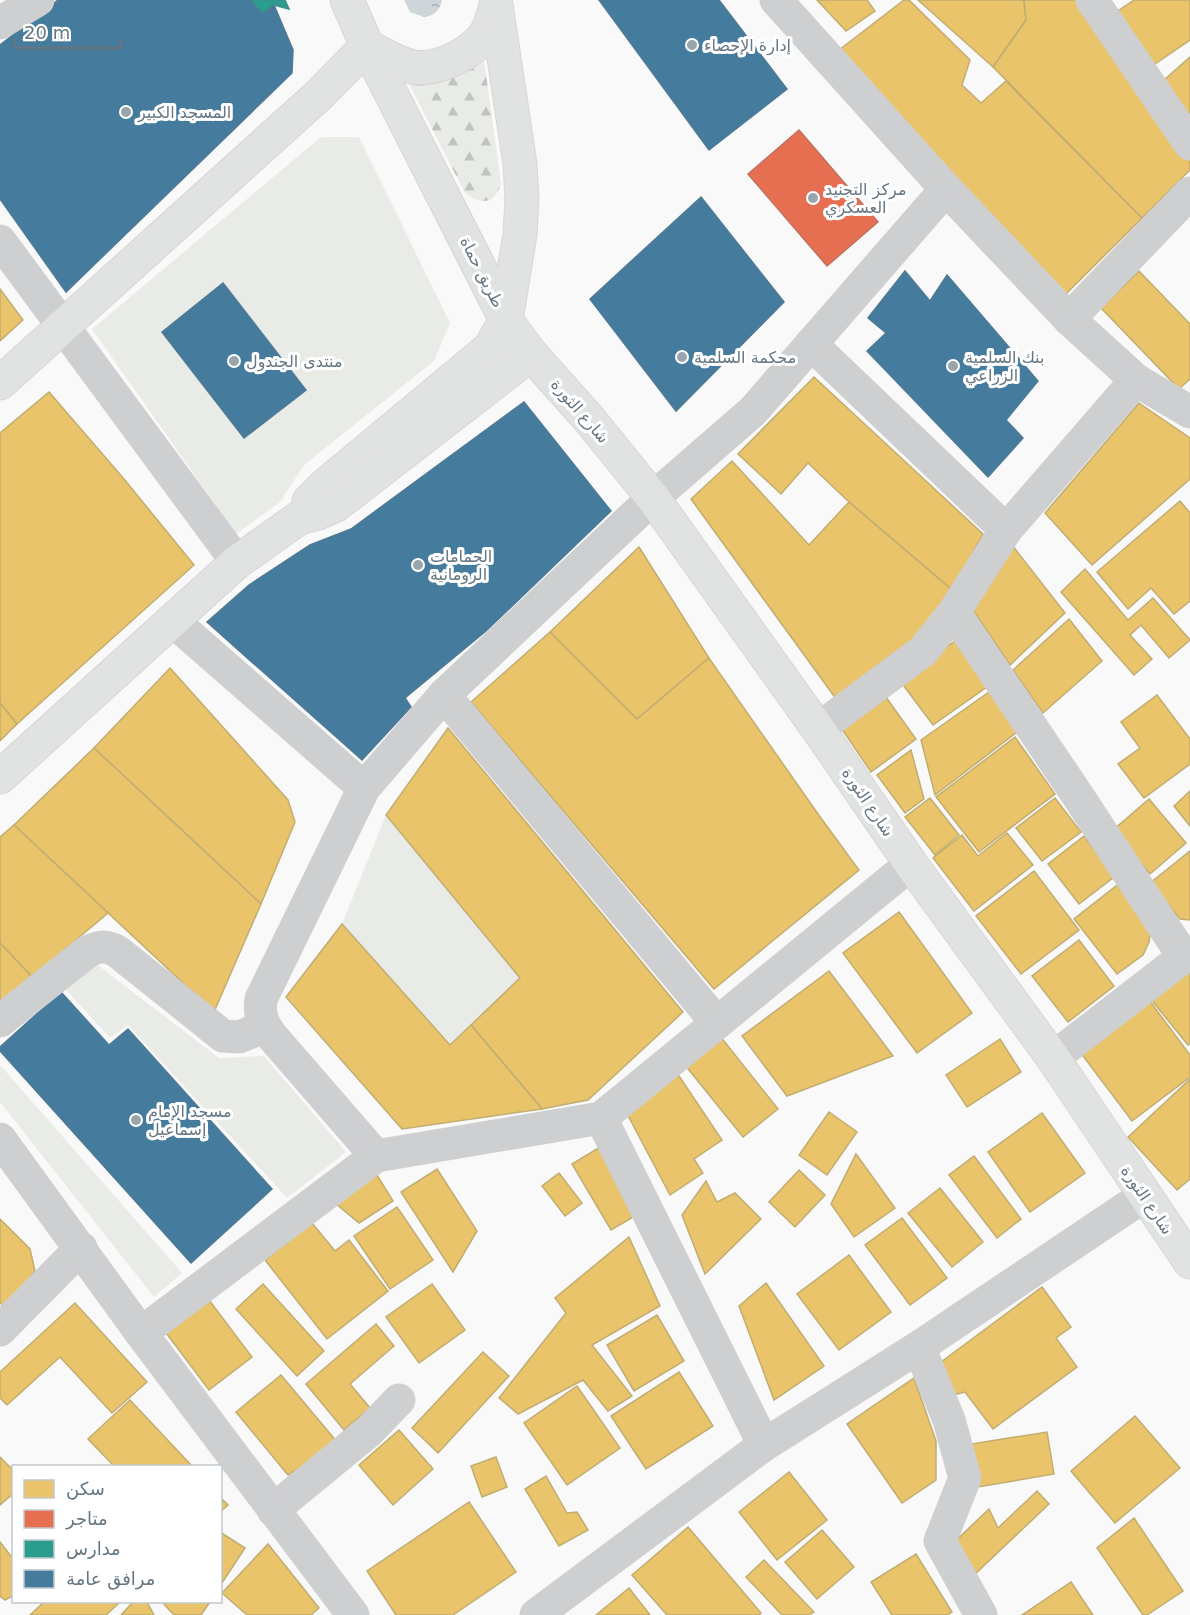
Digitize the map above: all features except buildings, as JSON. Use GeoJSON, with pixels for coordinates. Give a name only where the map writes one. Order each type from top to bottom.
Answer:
{"type":"FeatureCollection","features":[{"type":"Feature","properties":{"kind":"main road","name":"طريق حماة"},"geometry":{"type":"LineString","coordinates":[[347,0],[367,46],[506,320]]}},
{"type":"Feature","properties":{"kind":"main road","name":"طريق حماة"},"geometry":{"type":"LineString","coordinates":[[496,3],[520,164],[522,199],[520,234],[506,320]]}},
{"type":"Feature","properties":{"kind":"main road"},"geometry":{"type":"LineString","coordinates":[[0,383],[319,94],[367,46],[393,61],[416,67],[440,65],[470,50],[486,33],[496,3]]}},
{"type":"Feature","properties":{"kind":"main road"},"geometry":{"type":"LineString","coordinates":[[299,518],[309,501],[323,487],[490,348],[506,320]]}},
{"type":"Feature","properties":{"kind":"main road","name":"شارع الثورة"},"geometry":{"type":"LineString","coordinates":[[506,320],[531,354],[589,419],[653,498],[911,864],[1053,1058],[1190,1262]]}},
{"type":"Feature","properties":{"kind":"main road"},"geometry":{"type":"LineString","coordinates":[[0,777],[237,562],[299,518],[336,505],[531,354]]}},
{"type":"Feature","properties":{"kind":"street"},"geometry":{"type":"LineString","coordinates":[[0,23],[38,0]]}},
{"type":"Feature","properties":{"kind":"street"},"geometry":{"type":"LineString","coordinates":[[776,0],[946,189],[1069,320],[1136,380],[1190,412]]}},
{"type":"Feature","properties":{"kind":"street"},"geometry":{"type":"LineString","coordinates":[[1092,0],[1190,144]]}},
{"type":"Feature","properties":{"kind":"street"},"geometry":{"type":"LineString","coordinates":[[376,1156],[264,1026],[261,1018],[261,999],[364,788],[444,694],[653,498],[753,411],[946,189]]}},
{"type":"Feature","properties":{"kind":"street"},"geometry":{"type":"LineString","coordinates":[[1069,320],[1190,193]]}},
{"type":"Feature","properties":{"kind":"street"},"geometry":{"type":"LineString","coordinates":[[0,241],[237,562]]}},
{"type":"Feature","properties":{"kind":"street"},"geometry":{"type":"LineString","coordinates":[[811,344],[1006,530]]}},
{"type":"Feature","properties":{"kind":"street"},"geometry":{"type":"LineString","coordinates":[[818,729],[923,651],[954,612],[1006,530],[1136,380]]}},
{"type":"Feature","properties":{"kind":"street"},"geometry":{"type":"LineString","coordinates":[[954,612],[1186,954],[1053,1058]]}},
{"type":"Feature","properties":{"kind":"street"},"geometry":{"type":"LineString","coordinates":[[173,621],[364,788]]}},
{"type":"Feature","properties":{"kind":"street"},"geometry":{"type":"LineString","coordinates":[[444,694],[717,1023]]}},
{"type":"Feature","properties":{"kind":"street"},"geometry":{"type":"LineString","coordinates":[[141,1333],[376,1156],[601,1119],[911,864]]}},
{"type":"Feature","properties":{"kind":"street"},"geometry":{"type":"LineString","coordinates":[[0,1021],[87,952],[102,946],[110,947],[118,952],[222,1036],[239,1037],[264,1026]]}},
{"type":"Feature","properties":{"kind":"street"},"geometry":{"type":"LineString","coordinates":[[601,1119],[764,1445]]}},
{"type":"Feature","properties":{"kind":"street"},"geometry":{"type":"LineString","coordinates":[[0,1139],[141,1333],[353,1615]]}},
{"type":"Feature","properties":{"kind":"street"},"geometry":{"type":"LineString","coordinates":[[536,1615],[764,1445],[919,1347],[1144,1196]]}},
{"type":"Feature","properties":{"kind":"street"},"geometry":{"type":"LineString","coordinates":[[0,1330],[81,1248]]}},
{"type":"Feature","properties":{"kind":"street"},"geometry":{"type":"LineString","coordinates":[[919,1347],[949,1420],[965,1478],[940,1540],[981,1615]]}},
{"type":"Feature","properties":{"kind":"street"},"geometry":{"type":"LineString","coordinates":[[273,1510],[368,1432],[399,1400]]}},
{"type":"Feature","properties":{"kind":"green space"},"geometry":{"type":"Polygon","coordinates":[[[483,53],[501,183],[495,196],[487,201],[477,200],[465,193],[403,72],[483,53]]]}},
{"type":"Feature","properties":{"kind":"green space"},"geometry":{"type":"Polygon","coordinates":[[[321,137],[359,137],[450,323],[434,361],[304,465],[280,502],[236,534],[92,329],[321,137]]]}},
{"type":"Feature","properties":{"kind":"green space"},"geometry":{"type":"Polygon","coordinates":[[[386,815],[520,978],[450,1045],[342,924],[386,815]]]}},
{"type":"Feature","properties":{"kind":"green space"},"geometry":{"type":"Polygon","coordinates":[[[95,963],[219,1058],[264,1056],[346,1152],[287,1198],[128,1025],[110,1038],[65,989],[95,963]]]}},
{"type":"Feature","properties":{"kind":"green space"},"geometry":{"type":"Polygon","coordinates":[[[0,1065],[182,1273],[154,1297],[0,1102],[0,1065]]]}},
{"type":"Feature","properties":{"kind":"water"},"geometry":{"type":"Polygon","coordinates":[[[404,0],[442,0],[436,12],[424,17],[410,12],[404,0]]]}},
{"type":"Feature","properties":{"kind":"place","name":"إدارة الإحصاء"},"geometry":{"type":"Point","coordinates":[692,45]}},
{"type":"Feature","properties":{"kind":"place","name":"المسجد الكبير"},"geometry":{"type":"Point","coordinates":[126,112]}},
{"type":"Feature","properties":{"kind":"place","name":"مركز التجنيد العسكري"},"geometry":{"type":"Point","coordinates":[813,198]}},
{"type":"Feature","properties":{"kind":"place","name":"محكمة السلمية"},"geometry":{"type":"Point","coordinates":[682,357]}},
{"type":"Feature","properties":{"kind":"place","name":"منتدى الجندول"},"geometry":{"type":"Point","coordinates":[234,361]}},
{"type":"Feature","properties":{"kind":"place","name":"بنك السلمية الزراعي"},"geometry":{"type":"Point","coordinates":[953,366]}},
{"type":"Feature","properties":{"kind":"place","name":"الحمامات الرومانية"},"geometry":{"type":"Point","coordinates":[418,565]}},
{"type":"Feature","properties":{"kind":"place","name":"مسجد الإمام إسماعيل"},"geometry":{"type":"Point","coordinates":[136,1120]}}]}
